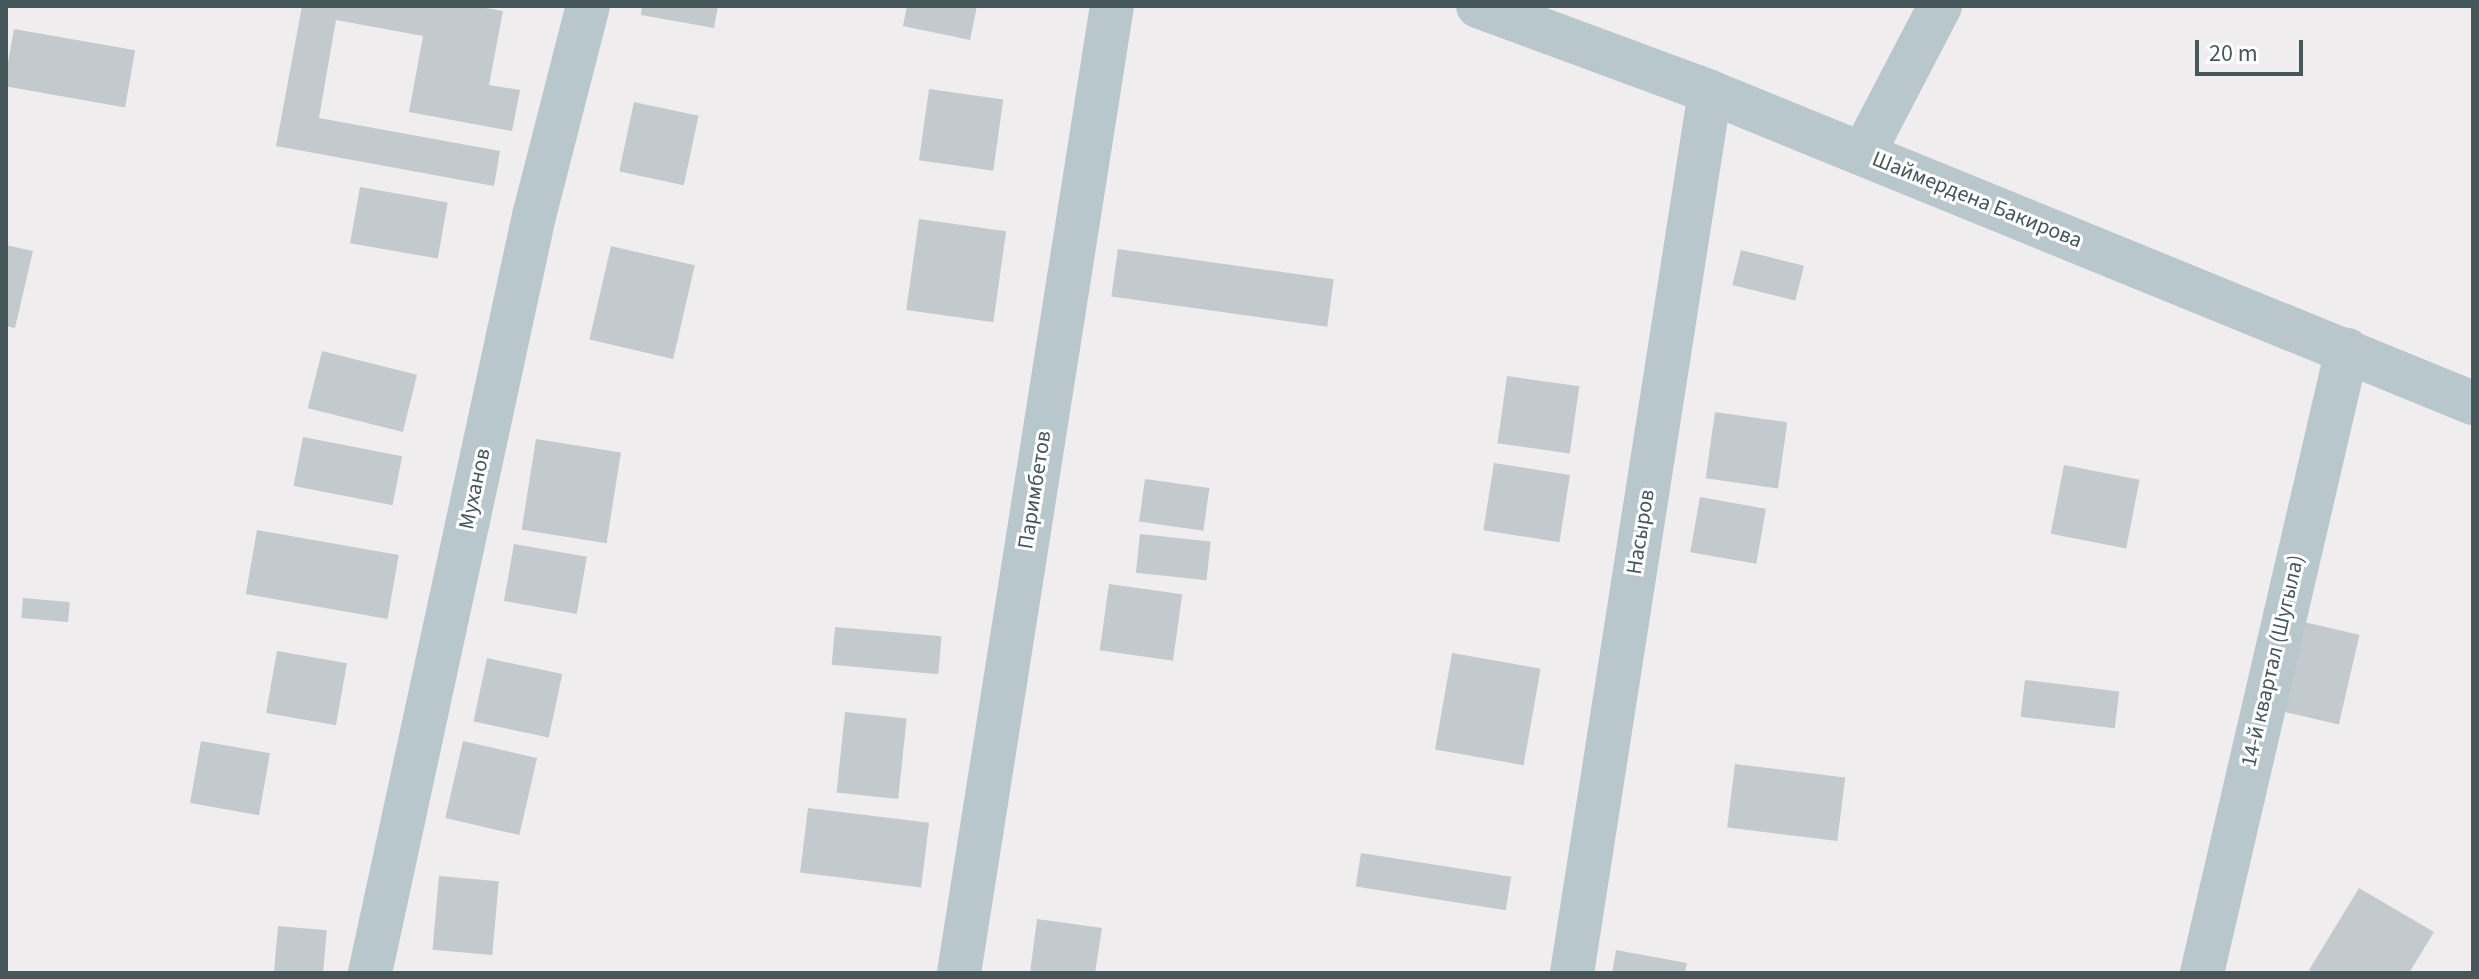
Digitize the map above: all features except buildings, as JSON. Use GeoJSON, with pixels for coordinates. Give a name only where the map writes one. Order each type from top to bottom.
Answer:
{"type":"FeatureCollection","features":[{"type":"Feature","properties":{"kind":"street","name":"Муханов"},"geometry":{"type":"LineString","coordinates":[[370,973],[534,216],[588,6]]}},
{"type":"Feature","properties":{"kind":"street","name":"Паримбетов"},"geometry":{"type":"LineString","coordinates":[[959,973],[1112,6]]}},
{"type":"Feature","properties":{"kind":"street","name":"Шаймердена Бакирова"},"geometry":{"type":"LineString","coordinates":[[1478,6],[1710,92],[2473,403]]}},
{"type":"Feature","properties":{"kind":"street"},"geometry":{"type":"LineString","coordinates":[[1863,154],[1940,6]]}},
{"type":"Feature","properties":{"kind":"street","name":"Насыров"},"geometry":{"type":"LineString","coordinates":[[1572,973],[1710,92]]}},
{"type":"Feature","properties":{"kind":"street","name":"14-й квартал (Шугыла)"},"geometry":{"type":"LineString","coordinates":[[2202,973],[2347,350]]}}]}
